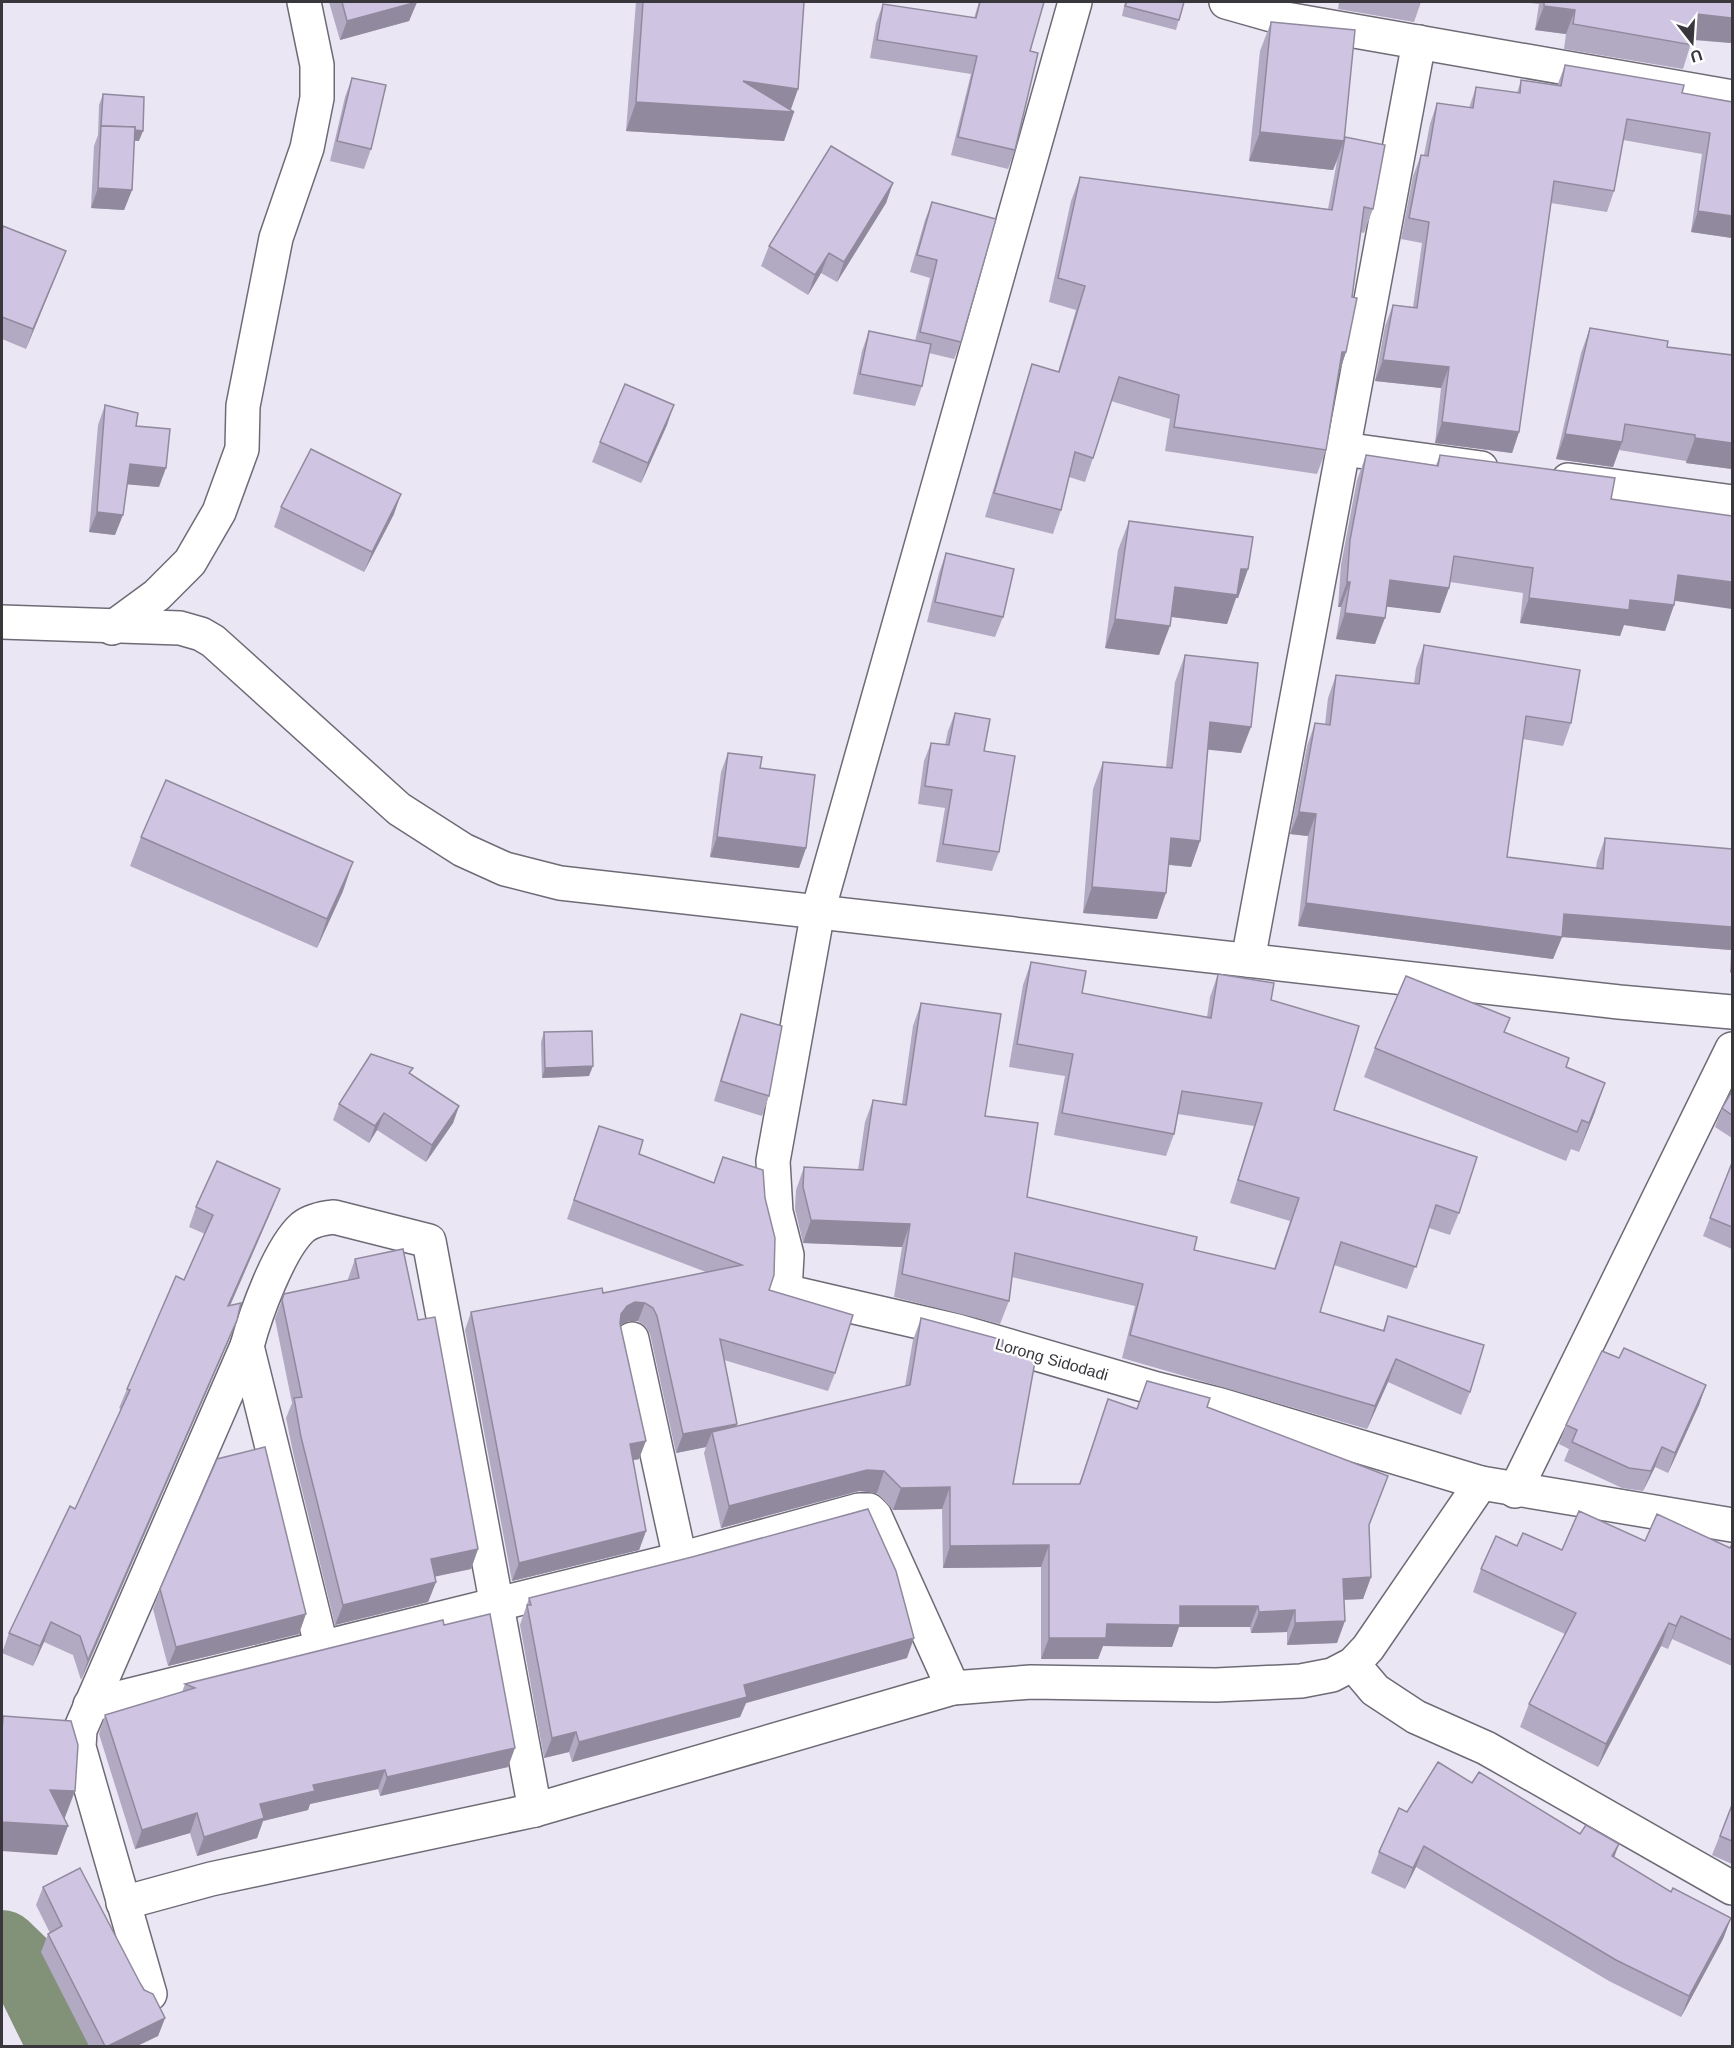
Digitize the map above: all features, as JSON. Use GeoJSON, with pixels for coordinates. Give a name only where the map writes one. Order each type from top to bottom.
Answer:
{"type":"FeatureCollection","features":[{"type":"Feature","properties":{"kind":"street"},"geometry":{"type":"LineString","coordinates":[[112,628],[157,595],[190,562],[219,512],[242,449],[243,405],[276,238],[307,148],[317,98],[318,65],[304,2]]}},
{"type":"Feature","properties":{"kind":"street"},"geometry":{"type":"LineString","coordinates":[[818,911],[1074,2]]}},
{"type":"Feature","properties":{"kind":"street"},"geometry":{"type":"LineString","coordinates":[[1226,2],[1286,19],[1732,97]]}},
{"type":"Feature","properties":{"kind":"street"},"geometry":{"type":"LineString","coordinates":[[1248,960],[1419,42]]}},
{"type":"Feature","properties":{"kind":"street"},"geometry":{"type":"LineString","coordinates":[[1343,449],[1508,472]]}},
{"type":"Feature","properties":{"kind":"street"},"geometry":{"type":"LineString","coordinates":[[1544,477],[1732,502]]}},
{"type":"Feature","properties":{"kind":"street"},"geometry":{"type":"LineString","coordinates":[[2,622],[112,628],[180,628],[201,634],[213,641],[399,809],[463,850],[505,869],[560,883],[1619,1002],[1732,1011]]}},
{"type":"Feature","properties":{"kind":"street","name":"Lorong Sidodadi"},"geometry":{"type":"LineString","coordinates":[[818,911],[773,1161],[776,1212],[787,1255],[785,1291],[958,1331],[1157,1389],[1221,1405],[1480,1483],[1515,1491],[1732,1525]]}},
{"type":"Feature","properties":{"kind":"street"},"geometry":{"type":"LineString","coordinates":[[1515,1491],[1732,1049]]}},
{"type":"Feature","properties":{"kind":"street"},"geometry":{"type":"LineString","coordinates":[[150,1994],[79,1748],[80,1730],[247,1346],[257,1310],[287,1250],[303,1227],[320,1218],[334,1217],[429,1241],[535,1810]]}},
{"type":"Feature","properties":{"kind":"street"},"geometry":{"type":"LineString","coordinates":[[632,1339],[680,1559]]}},
{"type":"Feature","properties":{"kind":"street"},"geometry":{"type":"LineString","coordinates":[[247,1346],[322,1649]]}},
{"type":"Feature","properties":{"kind":"street"},"geometry":{"type":"LineString","coordinates":[[123,1903],[211,1879],[535,1810],[953,1688],[1031,1682],[1216,1685],[1321,1679],[1353,1664],[1368,1648],[1480,1483]]}},
{"type":"Feature","properties":{"kind":"street"},"geometry":{"type":"LineString","coordinates":[[90,1706],[680,1559],[839,1514],[869,1510],[875,1516],[953,1688]]}},
{"type":"Feature","properties":{"kind":"street"},"geometry":{"type":"LineString","coordinates":[[1353,1664],[1375,1690],[1416,1717],[1486,1748],[1732,1888]]}},
{"type":"Feature","properties":{"kind":"building"},"geometry":{"type":"Polygon","coordinates":[[[342,2],[417,2],[347,21],[342,2]]]}},
{"type":"Feature","properties":{"kind":"building"},"geometry":{"type":"Polygon","coordinates":[[[643,2],[804,2],[798,89],[743,81],[794,112],[636,102],[643,2]]]}},
{"type":"Feature","properties":{"kind":"building"},"geometry":{"type":"Polygon","coordinates":[[[980,2],[1044,2],[1030,51],[1038,53],[1015,150],[958,137],[977,56],[877,40],[883,4],[976,18],[980,2]]]}},
{"type":"Feature","properties":{"kind":"building"},"geometry":{"type":"Polygon","coordinates":[[[1127,2],[1184,2],[1179,20],[1125,6],[1127,2]]]}},
{"type":"Feature","properties":{"kind":"building"},"geometry":{"type":"Polygon","coordinates":[[[1544,2],[1732,2],[1732,18],[1697,14],[1692,45],[1573,24],[1575,10],[1544,6],[1544,2]]]}},
{"type":"Feature","properties":{"kind":"building"},"geometry":{"type":"Polygon","coordinates":[[[1271,22],[1355,30],[1344,141],[1260,132],[1271,22]]]}},
{"type":"Feature","properties":{"kind":"building"},"geometry":{"type":"Polygon","coordinates":[[[1565,65],[1684,85],[1682,93],[1732,102],[1732,216],[1698,211],[1710,133],[1627,119],[1614,191],[1554,181],[1519,432],[1442,422],[1449,367],[1383,360],[1393,305],[1417,308],[1429,222],[1409,218],[1421,155],[1428,156],[1437,103],[1473,108],[1476,87],[1520,93],[1521,80],[1561,86],[1565,65]]]}},
{"type":"Feature","properties":{"kind":"building"},"geometry":{"type":"Polygon","coordinates":[[[352,78],[386,85],[371,149],[337,141],[352,78]]]}},
{"type":"Feature","properties":{"kind":"building"},"geometry":{"type":"Polygon","coordinates":[[[103,94],[144,97],[143,131],[135,130],[135,127],[101,126],[103,94]]]}},
{"type":"Feature","properties":{"kind":"building"},"geometry":{"type":"Polygon","coordinates":[[[101,126],[135,127],[132,190],[98,188],[101,126]]]}},
{"type":"Feature","properties":{"kind":"building"},"geometry":{"type":"Polygon","coordinates":[[[1345,137],[1385,145],[1373,209],[1364,207],[1352,297],[1357,298],[1346,352],[1342,352],[1326,450],[1174,427],[1179,395],[1119,377],[1093,458],[1075,452],[1061,510],[994,493],[1032,364],[1059,372],[1085,286],[1058,278],[1080,177],[1332,210],[1345,137]]]}},
{"type":"Feature","properties":{"kind":"building"},"geometry":{"type":"Polygon","coordinates":[[[831,146],[893,183],[844,262],[829,253],[815,275],[769,246],[831,146]]]}},
{"type":"Feature","properties":{"kind":"building"},"geometry":{"type":"Polygon","coordinates":[[[932,202],[996,219],[961,342],[920,332],[937,260],[917,255],[932,202]]]}},
{"type":"Feature","properties":{"kind":"building"},"geometry":{"type":"Polygon","coordinates":[[[3,226],[66,251],[33,329],[2,317],[3,226]]]}},
{"type":"Feature","properties":{"kind":"building"},"geometry":{"type":"Polygon","coordinates":[[[1590,328],[1668,341],[1667,347],[1732,355],[1732,443],[1625,424],[1622,442],[1565,434],[1590,328]]]}},
{"type":"Feature","properties":{"kind":"building"},"geometry":{"type":"Polygon","coordinates":[[[869,331],[931,344],[922,386],[860,374],[869,331]]]}},
{"type":"Feature","properties":{"kind":"building"},"geometry":{"type":"Polygon","coordinates":[[[625,384],[674,405],[648,463],[600,442],[625,384]]]}},
{"type":"Feature","properties":{"kind":"building"},"geometry":{"type":"Polygon","coordinates":[[[105,405],[138,413],[136,426],[170,429],[166,468],[130,464],[123,515],[97,512],[105,405]]]}},
{"type":"Feature","properties":{"kind":"building"},"geometry":{"type":"Polygon","coordinates":[[[311,449],[401,494],[372,552],[281,507],[311,449]]]}},
{"type":"Feature","properties":{"kind":"building"},"geometry":{"type":"Polygon","coordinates":[[[1366,455],[1438,466],[1440,455],[1615,478],[1611,499],[1732,516],[1732,582],[1678,575],[1674,605],[1630,600],[1629,610],[1529,598],[1533,568],[1454,556],[1449,588],[1390,580],[1385,618],[1345,613],[1350,582],[1347,582],[1350,540],[1366,455]]]}},
{"type":"Feature","properties":{"kind":"building"},"geometry":{"type":"Polygon","coordinates":[[[1129,521],[1253,537],[1248,569],[1241,569],[1237,595],[1175,587],[1170,626],[1115,619],[1129,521]]]}},
{"type":"Feature","properties":{"kind":"building"},"geometry":{"type":"Polygon","coordinates":[[[946,553],[1014,569],[1003,617],[935,602],[946,553]]]}},
{"type":"Feature","properties":{"kind":"building"},"geometry":{"type":"Polygon","coordinates":[[[1424,645],[1580,670],[1571,723],[1526,716],[1507,857],[1603,869],[1605,838],[1732,849],[1732,927],[1564,914],[1562,937],[1306,903],[1316,814],[1299,812],[1315,723],[1330,725],[1336,675],[1419,684],[1424,645]]]}},
{"type":"Feature","properties":{"kind":"building"},"geometry":{"type":"Polygon","coordinates":[[[1185,655],[1258,663],[1251,727],[1210,722],[1200,841],[1171,838],[1166,893],[1092,887],[1103,762],[1172,768],[1185,655]]]}},
{"type":"Feature","properties":{"kind":"building"},"geometry":{"type":"Polygon","coordinates":[[[955,713],[990,719],[984,751],[1015,756],[999,852],[943,844],[952,790],[925,786],[931,743],[949,745],[955,713]]]}},
{"type":"Feature","properties":{"kind":"building"},"geometry":{"type":"Polygon","coordinates":[[[728,753],[762,757],[760,768],[815,775],[806,848],[717,837],[728,753]]]}},
{"type":"Feature","properties":{"kind":"building"},"geometry":{"type":"Polygon","coordinates":[[[166,780],[353,862],[327,919],[141,837],[166,780]]]}},
{"type":"Feature","properties":{"kind":"building"},"geometry":{"type":"Polygon","coordinates":[[[1031,962],[1086,971],[1082,993],[1211,1018],[1218,974],[1274,983],[1271,1000],[1359,1026],[1334,1110],[1477,1157],[1459,1213],[1436,1205],[1416,1267],[1341,1242],[1320,1312],[1384,1331],[1388,1316],[1484,1345],[1470,1392],[1396,1359],[1375,1406],[1130,1335],[1143,1284],[1015,1253],[1009,1301],[902,1274],[910,1224],[811,1220],[803,1187],[804,1167],[863,1170],[873,1100],[906,1105],[921,1003],[1001,1014],[985,1116],[1038,1123],[1027,1197],[1197,1237],[1194,1250],[1275,1269],[1299,1198],[1238,1180],[1262,1103],[1182,1091],[1174,1134],[1062,1113],[1073,1054],[1017,1044],[1031,962]]]}},
{"type":"Feature","properties":{"kind":"building"},"geometry":{"type":"Polygon","coordinates":[[[1406,976],[1510,1018],[1504,1032],[1569,1058],[1566,1067],[1605,1083],[1589,1123],[1582,1120],[1577,1132],[1375,1048],[1406,976]]]}},
{"type":"Feature","properties":{"kind":"building"},"geometry":{"type":"Polygon","coordinates":[[[741,1014],[782,1026],[769,1096],[721,1081],[741,1014]]]}},
{"type":"Feature","properties":{"kind":"building"},"geometry":{"type":"Polygon","coordinates":[[[592,1031],[593,1066],[545,1068],[544,1032],[592,1031]]]}},
{"type":"Feature","properties":{"kind":"building"},"geometry":{"type":"Polygon","coordinates":[[[371,1054],[413,1068],[409,1073],[459,1106],[432,1145],[384,1113],[375,1126],[339,1104],[371,1054]]]}},
{"type":"Feature","properties":{"kind":"building"},"geometry":{"type":"Polygon","coordinates":[[[1732,1091],[1732,1115],[1722,1108],[1732,1091]]]}},
{"type":"Feature","properties":{"kind":"building"},"geometry":{"type":"Polygon","coordinates":[[[599,1126],[643,1140],[639,1154],[714,1183],[723,1157],[763,1170],[765,1198],[775,1238],[774,1275],[769,1290],[853,1315],[835,1373],[720,1339],[737,1424],[683,1434],[657,1316],[653,1308],[645,1303],[635,1302],[627,1306],[621,1314],[620,1324],[646,1441],[630,1444],[646,1531],[519,1563],[471,1312],[602,1288],[603,1293],[742,1265],[574,1200],[599,1126]]]}},
{"type":"Feature","properties":{"kind":"building"},"geometry":{"type":"Polygon","coordinates":[[[217,1161],[280,1189],[228,1306],[241,1303],[237,1320],[88,1660],[80,1636],[51,1622],[40,1646],[9,1633],[70,1506],[75,1509],[130,1390],[127,1389],[176,1276],[184,1280],[213,1215],[196,1207],[217,1161]]]}},
{"type":"Feature","properties":{"kind":"building"},"geometry":{"type":"Polygon","coordinates":[[[1732,1163],[1732,1227],[1710,1218],[1732,1163]]]}},
{"type":"Feature","properties":{"kind":"building"},"geometry":{"type":"Polygon","coordinates":[[[403,1249],[418,1320],[435,1317],[478,1549],[431,1559],[436,1582],[343,1605],[301,1437],[294,1398],[302,1397],[282,1300],[284,1294],[359,1278],[355,1259],[403,1249]]]}},
{"type":"Feature","properties":{"kind":"building"},"geometry":{"type":"Polygon","coordinates":[[[921,1318],[1003,1340],[1002,1350],[1036,1356],[1013,1484],[1080,1484],[1108,1399],[1137,1409],[1147,1381],[1210,1398],[1207,1407],[1388,1476],[1369,1525],[1371,1577],[1343,1579],[1345,1621],[1295,1623],[1295,1610],[1259,1612],[1258,1606],[1180,1606],[1180,1625],[1107,1624],[1106,1638],[1049,1638],[1049,1545],[950,1546],[950,1487],[901,1488],[884,1471],[867,1470],[729,1506],[712,1432],[910,1385],[921,1318]]]}},
{"type":"Feature","properties":{"kind":"building"},"geometry":{"type":"Polygon","coordinates":[[[1624,1348],[1706,1385],[1675,1453],[1662,1447],[1651,1471],[1629,1468],[1572,1442],[1577,1430],[1566,1425],[1602,1351],[1619,1358],[1624,1348]]]}},
{"type":"Feature","properties":{"kind":"building"},"geometry":{"type":"Polygon","coordinates":[[[265,1447],[306,1614],[176,1647],[160,1589],[217,1459],[265,1447]]]}},
{"type":"Feature","properties":{"kind":"building"},"geometry":{"type":"Polygon","coordinates":[[[868,1509],[896,1571],[914,1638],[744,1685],[747,1697],[579,1742],[576,1732],[552,1738],[527,1605],[531,1605],[529,1598],[868,1509]]]}},
{"type":"Feature","properties":{"kind":"building"},"geometry":{"type":"Polygon","coordinates":[[[1579,1511],[1645,1541],[1657,1514],[1730,1548],[1732,1544],[1732,1640],[1681,1616],[1676,1626],[1669,1623],[1606,1744],[1529,1704],[1576,1613],[1481,1569],[1496,1536],[1517,1546],[1523,1533],[1562,1550],[1579,1511]]]}},
{"type":"Feature","properties":{"kind":"building"},"geometry":{"type":"Polygon","coordinates":[[[490,1614],[515,1748],[387,1777],[385,1770],[313,1785],[315,1791],[260,1804],[264,1818],[204,1837],[197,1813],[142,1830],[105,1715],[195,1688],[185,1684],[443,1620],[444,1625],[490,1614]]]}},
{"type":"Feature","properties":{"kind":"building"},"geometry":{"type":"Polygon","coordinates":[[[3,1716],[71,1721],[78,1745],[75,1791],[50,1790],[68,1826],[2,1822],[3,1716]]]}},
{"type":"Feature","properties":{"kind":"building"},"geometry":{"type":"Polygon","coordinates":[[[1438,1762],[1472,1783],[1479,1772],[1580,1834],[1586,1825],[1619,1844],[1612,1856],[1671,1892],[1673,1888],[1731,1918],[1689,1996],[1616,1960],[1424,1846],[1413,1868],[1379,1852],[1399,1808],[1407,1812],[1438,1762]]]}},
{"type":"Feature","properties":{"kind":"building"},"geometry":{"type":"Polygon","coordinates":[[[1732,1805],[1732,1841],[1720,1836],[1732,1805]]]}},
{"type":"Feature","properties":{"kind":"building"},"geometry":{"type":"Polygon","coordinates":[[[80,1868],[144,1990],[153,1994],[165,2018],[108,2046],[105,2046],[48,1934],[62,1926],[43,1887],[80,1868]]]}},
{"type":"Feature","properties":{"kind":"waterway"},"geometry":{"type":"LineString","coordinates":[[2,1948],[32,1977],[66,2046]]}}]}
